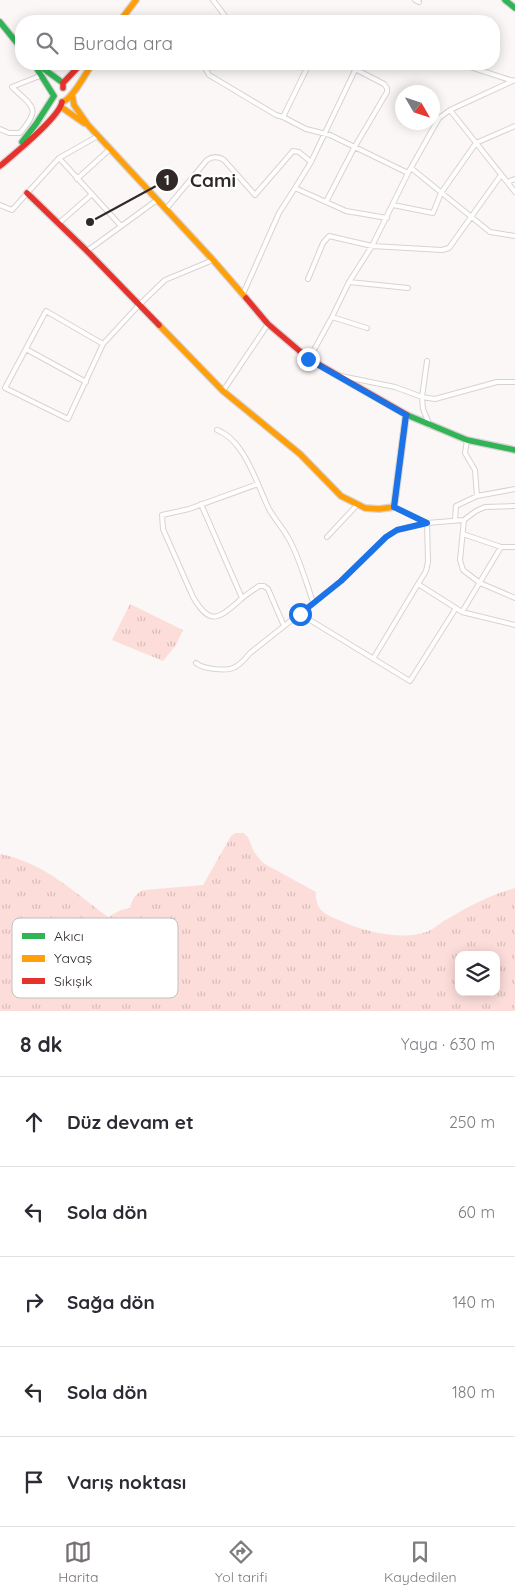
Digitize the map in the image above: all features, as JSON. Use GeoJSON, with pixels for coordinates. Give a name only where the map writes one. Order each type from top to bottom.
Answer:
{"type":"FeatureCollection","features":[{"type":"Feature","properties":{"kind":"street"},"geometry":{"type":"LineString","coordinates":[[125,15],[136,0]]}},
{"type":"Feature","properties":{"kind":"street"},"geometry":{"type":"LineString","coordinates":[[213,0],[224,15]]}},
{"type":"Feature","properties":{"kind":"street"},"geometry":{"type":"LineString","coordinates":[[505,0],[515,8]]}},
{"type":"Feature","properties":{"kind":"street"},"geometry":{"type":"LineString","coordinates":[[0,22],[15,41]]}},
{"type":"Feature","properties":{"kind":"street"},"geometry":{"type":"LineString","coordinates":[[39,70],[58,100],[98,136],[244,294],[268,324],[308,359],[406,415],[430,426],[467,440],[515,450]]}},
{"type":"Feature","properties":{"kind":"street"},"geometry":{"type":"LineString","coordinates":[[43,70],[71,95],[74,105],[88,126]]}},
{"type":"Feature","properties":{"kind":"street"},"geometry":{"type":"LineString","coordinates":[[8,160],[36,124],[59,89],[76,70]]}},
{"type":"Feature","properties":{"kind":"street"},"geometry":{"type":"LineString","coordinates":[[0,166],[68,100],[88,70]]}},
{"type":"Feature","properties":{"kind":"street"},"geometry":{"type":"LineString","coordinates":[[206,70],[209,75],[276,115],[302,128],[325,134],[408,173]]}},
{"type":"Feature","properties":{"kind":"street"},"geometry":{"type":"LineString","coordinates":[[283,117],[306,70]]}},
{"type":"Feature","properties":{"kind":"street"},"geometry":{"type":"LineString","coordinates":[[244,294],[279,212],[311,162],[355,70]]}},
{"type":"Feature","properties":{"kind":"street"},"geometry":{"type":"LineString","coordinates":[[326,202],[354,148],[388,90],[384,84],[357,70]]}},
{"type":"Feature","properties":{"kind":"street"},"geometry":{"type":"LineString","coordinates":[[479,70],[514,81]]}},
{"type":"Feature","properties":{"kind":"street"},"geometry":{"type":"LineString","coordinates":[[0,129],[9,133],[20,134],[31,120],[34,112],[30,104],[12,87],[42,75]]}},
{"type":"Feature","properties":{"kind":"street"},"geometry":{"type":"LineString","coordinates":[[308,359],[349,282],[372,246],[408,173],[439,118],[450,110],[514,81]]}},
{"type":"Feature","properties":{"kind":"street"},"geometry":{"type":"LineString","coordinates":[[450,110],[515,192]]}},
{"type":"Feature","properties":{"kind":"street"},"geometry":{"type":"LineString","coordinates":[[393,205],[433,213],[441,193],[476,143],[515,126]]}},
{"type":"Feature","properties":{"kind":"street"},"geometry":{"type":"LineString","coordinates":[[0,205],[12,210],[59,158],[98,136]]}},
{"type":"Feature","properties":{"kind":"street"},"geometry":{"type":"LineString","coordinates":[[77,179],[110,149]]}},
{"type":"Feature","properties":{"kind":"street"},"geometry":{"type":"LineString","coordinates":[[166,209],[207,160],[213,157],[224,160],[255,196],[292,151],[299,152],[311,162]]}},
{"type":"Feature","properties":{"kind":"street"},"geometry":{"type":"LineString","coordinates":[[59,158],[121,226]]}},
{"type":"Feature","properties":{"kind":"street"},"geometry":{"type":"LineString","coordinates":[[411,168],[490,232],[515,236]]}},
{"type":"Feature","properties":{"kind":"street"},"geometry":{"type":"LineString","coordinates":[[308,279],[322,244],[328,236],[372,246],[446,249],[452,245],[501,175]]}},
{"type":"Feature","properties":{"kind":"street"},"geometry":{"type":"LineString","coordinates":[[507,182],[515,179]]}},
{"type":"Feature","properties":{"kind":"street"},"geometry":{"type":"LineString","coordinates":[[295,188],[346,211],[387,218]]}},
{"type":"Feature","properties":{"kind":"street"},"geometry":{"type":"LineString","coordinates":[[27,193],[223,391],[300,454],[341,496],[357,505],[379,509],[394,507],[427,523]]}},
{"type":"Feature","properties":{"kind":"street"},"geometry":{"type":"LineString","coordinates":[[58,224],[91,195]]}},
{"type":"Feature","properties":{"kind":"street"},"geometry":{"type":"LineString","coordinates":[[86,251],[157,200]]}},
{"type":"Feature","properties":{"kind":"street"},"geometry":{"type":"LineString","coordinates":[[103,344],[46,310],[5,388],[68,419],[103,344],[165,280],[213,260]]}},
{"type":"Feature","properties":{"kind":"street"},"geometry":{"type":"LineString","coordinates":[[349,282],[408,288]]}},
{"type":"Feature","properties":{"kind":"street"},"geometry":{"type":"LineString","coordinates":[[332,317],[367,328]]}},
{"type":"Feature","properties":{"kind":"street"},"geometry":{"type":"LineString","coordinates":[[223,391],[268,324]]}},
{"type":"Feature","properties":{"kind":"street"},"geometry":{"type":"LineString","coordinates":[[26,349],[86,382]]}},
{"type":"Feature","properties":{"kind":"street"},"geometry":{"type":"LineString","coordinates":[[427,361],[422,398],[423,409],[430,426]]}},
{"type":"Feature","properties":{"kind":"street"},"geometry":{"type":"LineString","coordinates":[[336,375],[395,387],[422,398],[435,399],[497,382],[515,382]]}},
{"type":"Feature","properties":{"kind":"street"},"geometry":{"type":"LineString","coordinates":[[394,507],[406,415]]}},
{"type":"Feature","properties":{"kind":"street"},"geometry":{"type":"LineString","coordinates":[[218,430],[230,437],[242,452],[269,509],[289,539],[313,602]]}},
{"type":"Feature","properties":{"kind":"street"},"geometry":{"type":"LineString","coordinates":[[467,440],[465,453],[475,470],[477,496]]}},
{"type":"Feature","properties":{"kind":"street"},"geometry":{"type":"LineString","coordinates":[[258,484],[162,516],[163,529],[193,597],[205,612],[213,617],[220,616],[259,586],[265,587],[284,626]]}},
{"type":"Feature","properties":{"kind":"street"},"geometry":{"type":"LineString","coordinates":[[455,520],[456,506],[477,496],[515,489]]}},
{"type":"Feature","properties":{"kind":"street"},"geometry":{"type":"LineString","coordinates":[[200,504],[242,598]]}},
{"type":"Feature","properties":{"kind":"street"},"geometry":{"type":"LineString","coordinates":[[327,538],[357,505]]}},
{"type":"Feature","properties":{"kind":"street"},"geometry":{"type":"LineString","coordinates":[[196,663],[204,668],[234,668],[341,581],[392,533],[427,523],[464,520],[485,507],[515,506]]}},
{"type":"Feature","properties":{"kind":"street"},"geometry":{"type":"LineString","coordinates":[[464,520],[460,566],[466,574],[515,598]]}},
{"type":"Feature","properties":{"kind":"street"},"geometry":{"type":"LineString","coordinates":[[373,658],[426,571],[428,562],[427,523]]}},
{"type":"Feature","properties":{"kind":"street"},"geometry":{"type":"LineString","coordinates":[[463,534],[501,547],[515,547]]}},
{"type":"Feature","properties":{"kind":"street"},"geometry":{"type":"LineString","coordinates":[[462,612],[501,547]]}},
{"type":"Feature","properties":{"kind":"street"},"geometry":{"type":"LineString","coordinates":[[418,584],[462,612],[515,625]]}},
{"type":"Feature","properties":{"kind":"street"},"geometry":{"type":"LineString","coordinates":[[300,614],[410,681],[456,608]]}},
{"type":"Feature","properties":{"kind":"green space"},"geometry":{"type":"Polygon","coordinates":[[[130,604],[183,630],[176,645],[163,661],[112,640],[130,604]]]}},
{"type":"Feature","properties":{"kind":"green space"},"geometry":{"type":"Polygon","coordinates":[[[235,833],[243,833],[248,837],[254,852],[263,863],[316,892],[317,904],[326,914],[350,925],[370,931],[392,935],[413,935],[426,932],[473,905],[515,888],[515,1011],[0,1011],[0,854],[16,858],[44,871],[108,917],[121,910],[130,908],[135,897],[144,890],[203,885],[231,836],[235,833]]]}},
{"type":"Feature","properties":{"kind":"traffic: fast"},"geometry":{"type":"LineString","coordinates":[[505,0],[515,8]]}},
{"type":"Feature","properties":{"kind":"traffic: fast"},"geometry":{"type":"LineString","coordinates":[[0,22],[15,41]]}},
{"type":"Feature","properties":{"kind":"traffic: fast"},"geometry":{"type":"LineString","coordinates":[[38,70],[54,96]]}},
{"type":"Feature","properties":{"kind":"traffic: fast"},"geometry":{"type":"LineString","coordinates":[[45,70],[63,83]]}},
{"type":"Feature","properties":{"kind":"traffic: fast"},"geometry":{"type":"LineString","coordinates":[[22,142],[54,96]]}},
{"type":"Feature","properties":{"kind":"traffic: fast"},"geometry":{"type":"LineString","coordinates":[[407,415],[467,440],[515,450]]}},
{"type":"Feature","properties":{"kind":"traffic: slow"},"geometry":{"type":"LineString","coordinates":[[125,15],[136,0]]}},
{"type":"Feature","properties":{"kind":"traffic: slow"},"geometry":{"type":"LineString","coordinates":[[62,102],[70,96],[88,70]]}},
{"type":"Feature","properties":{"kind":"traffic: slow"},"geometry":{"type":"LineString","coordinates":[[72,94],[74,105],[88,125],[246,298]]}},
{"type":"Feature","properties":{"kind":"traffic: slow"},"geometry":{"type":"LineString","coordinates":[[61,107],[84,123]]}},
{"type":"Feature","properties":{"kind":"traffic: slow"},"geometry":{"type":"LineString","coordinates":[[159,325],[223,391],[300,454],[341,496],[365,508],[394,507],[406,415]]}},
{"type":"Feature","properties":{"kind":"traffic: jam"},"geometry":{"type":"LineString","coordinates":[[63,88],[63,83],[75,70]]}},
{"type":"Feature","properties":{"kind":"traffic: jam"},"geometry":{"type":"LineString","coordinates":[[0,166],[45,126],[59,109],[62,102]]}},
{"type":"Feature","properties":{"kind":"traffic: jam"},"geometry":{"type":"LineString","coordinates":[[27,193],[159,325]]}},
{"type":"Feature","properties":{"kind":"traffic: jam"},"geometry":{"type":"LineString","coordinates":[[246,298],[268,324],[309,359],[407,415]]}},
{"type":"Feature","properties":{"kind":"place","name":"Cami"},"geometry":{"type":"Point","coordinates":[90,222]}},
{"type":"Feature","properties":{"kind":"route"},"geometry":{"type":"LineString","coordinates":[[300,614],[341,581],[386,537],[397,530],[427,523],[394,507],[406,415],[308,359]]}}]}
